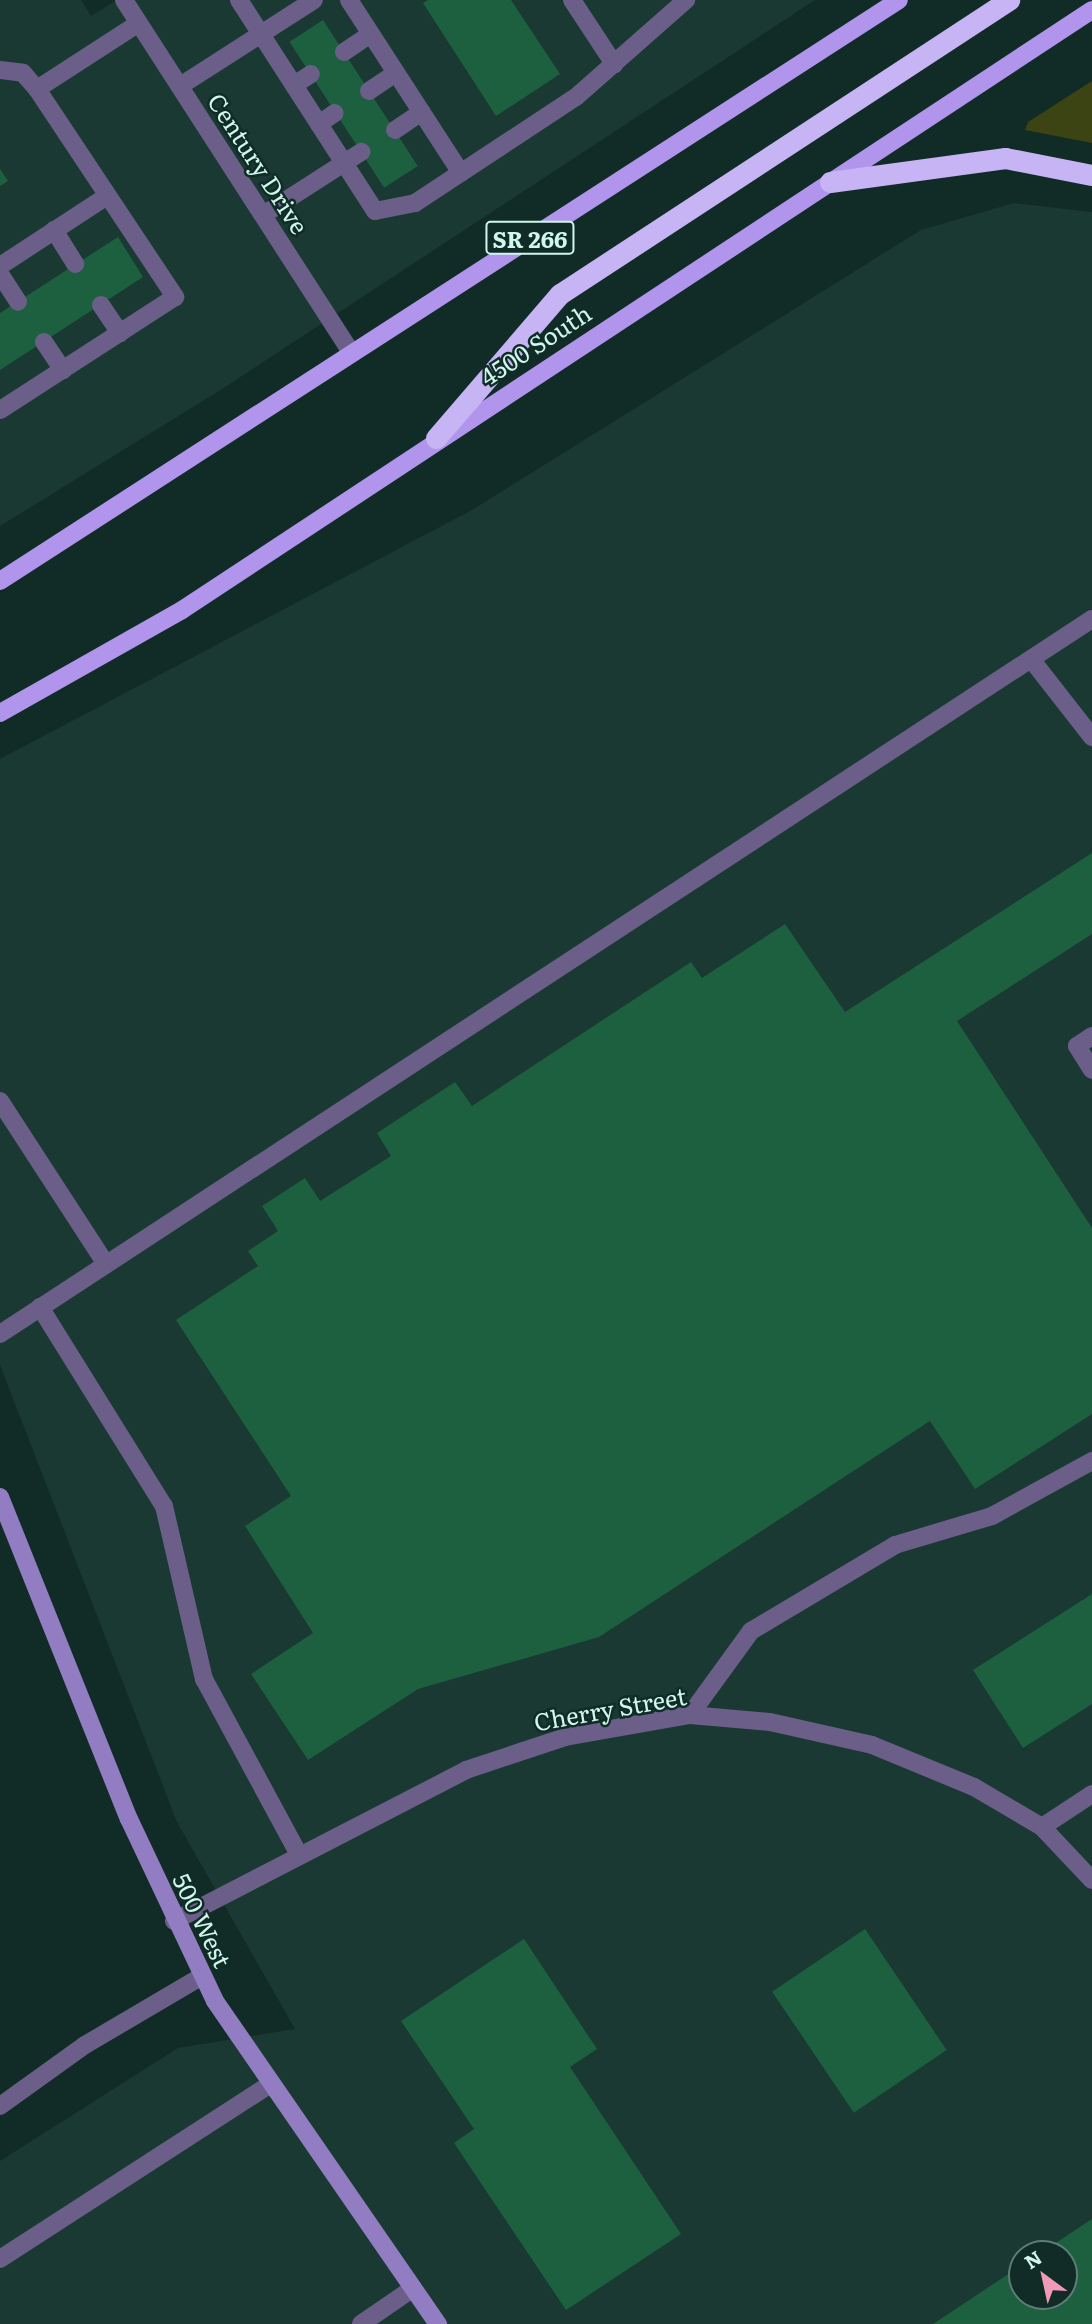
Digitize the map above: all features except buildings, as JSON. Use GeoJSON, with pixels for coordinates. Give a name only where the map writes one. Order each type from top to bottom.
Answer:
{"type":"FeatureCollection","features":[{"type":"Feature","properties":{"kind":"highway"},"geometry":{"type":"LineString","coordinates":[[436,438],[560,294],[1009,0]]}},
{"type":"Feature","properties":{"kind":"highway"},"geometry":{"type":"LineString","coordinates":[[830,181],[1005,158],[1092,175]]}},
{"type":"Feature","properties":{"kind":"main road","name":"SR 266"},"geometry":{"type":"LineString","coordinates":[[0,581],[899,0]]}},
{"type":"Feature","properties":{"kind":"main road","name":"4500 South"},"geometry":{"type":"LineString","coordinates":[[0,713],[182,610],[436,438],[1092,10]]}},
{"type":"Feature","properties":{"kind":"main road","name":"500 West"},"geometry":{"type":"LineString","coordinates":[[0,1497],[174,1921],[202,1976],[269,2085],[438,2324]]}},
{"type":"Feature","properties":{"kind":"street","name":"Century Drive"},"geometry":{"type":"LineString","coordinates":[[124,0],[351,352]]}},
{"type":"Feature","properties":{"kind":"street"},"geometry":{"type":"LineString","coordinates":[[239,0],[375,211],[415,203],[576,97],[686,0]]}},
{"type":"Feature","properties":{"kind":"street"},"geometry":{"type":"LineString","coordinates":[[180,86],[314,0]]}},
{"type":"Feature","properties":{"kind":"street"},"geometry":{"type":"LineString","coordinates":[[349,0],[461,173]]}},
{"type":"Feature","properties":{"kind":"street"},"geometry":{"type":"LineString","coordinates":[[572,0],[614,64]]}},
{"type":"Feature","properties":{"kind":"street"},"geometry":{"type":"LineString","coordinates":[[37,89],[139,23]]}},
{"type":"Feature","properties":{"kind":"street"},"geometry":{"type":"LineString","coordinates":[[344,52],[371,34]]}},
{"type":"Feature","properties":{"kind":"street"},"geometry":{"type":"LineString","coordinates":[[0,70],[23,73],[37,89],[176,297],[1,408]]}},
{"type":"Feature","properties":{"kind":"street"},"geometry":{"type":"LineString","coordinates":[[369,91],[396,73]]}},
{"type":"Feature","properties":{"kind":"street"},"geometry":{"type":"LineString","coordinates":[[294,85],[311,74]]}},
{"type":"Feature","properties":{"kind":"street"},"geometry":{"type":"LineString","coordinates":[[394,130],[422,112]]}},
{"type":"Feature","properties":{"kind":"street"},"geometry":{"type":"LineString","coordinates":[[319,124],[335,113]]}},
{"type":"Feature","properties":{"kind":"street"},"geometry":{"type":"LineString","coordinates":[[264,215],[361,152]]}},
{"type":"Feature","properties":{"kind":"street"},"geometry":{"type":"LineString","coordinates":[[0,266],[107,196]]}},
{"type":"Feature","properties":{"kind":"street"},"geometry":{"type":"LineString","coordinates":[[54,230],[75,264]]}},
{"type":"Feature","properties":{"kind":"street"},"geometry":{"type":"LineString","coordinates":[[0,274],[18,302]]}},
{"type":"Feature","properties":{"kind":"street"},"geometry":{"type":"LineString","coordinates":[[101,305],[120,333]]}},
{"type":"Feature","properties":{"kind":"street"},"geometry":{"type":"LineString","coordinates":[[44,342],[62,370]]}},
{"type":"Feature","properties":{"kind":"street"},"geometry":{"type":"LineString","coordinates":[[0,1334],[1092,619]]}},
{"type":"Feature","properties":{"kind":"street"},"geometry":{"type":"LineString","coordinates":[[1031,659],[1092,737]]}},
{"type":"Feature","properties":{"kind":"street"},"geometry":{"type":"LineString","coordinates":[[1092,1036],[1077,1046],[1092,1070]]}},
{"type":"Feature","properties":{"kind":"street"},"geometry":{"type":"LineString","coordinates":[[0,1101],[106,1264]]}},
{"type":"Feature","properties":{"kind":"street"},"geometry":{"type":"LineString","coordinates":[[40,1307],[164,1506],[204,1679],[299,1855]]}},
{"type":"Feature","properties":{"kind":"street"},"geometry":{"type":"LineString","coordinates":[[690,1715],[751,1631],[895,1545],[992,1516],[1092,1461]]}},
{"type":"Feature","properties":{"kind":"street","name":"Cherry Street"},"geometry":{"type":"LineString","coordinates":[[174,1921],[299,1855],[515,1752],[690,1715],[770,1722],[872,1745],[974,1787],[1042,1827],[1092,1880]]}},
{"type":"Feature","properties":{"kind":"street"},"geometry":{"type":"LineString","coordinates":[[1042,1827],[1092,1794]]}},
{"type":"Feature","properties":{"kind":"street"},"geometry":{"type":"LineString","coordinates":[[0,2106],[85,2045],[202,1976]]}},
{"type":"Feature","properties":{"kind":"street"},"geometry":{"type":"LineString","coordinates":[[0,2259],[269,2085]]}},
{"type":"Feature","properties":{"kind":"street"},"geometry":{"type":"LineString","coordinates":[[362,2324],[412,2289]]}},
{"type":"Feature","properties":{"kind":"shaded area"},"geometry":{"type":"Polygon","coordinates":[[[0,0],[81,0],[91,16],[117,0],[815,0],[219,391],[0,526],[0,0]]]}},
{"type":"Feature","properties":{"kind":"shaded area"},"geometry":{"type":"Polygon","coordinates":[[[1014,203],[1092,212],[1092,2324],[0,2324],[0,2161],[178,2048],[295,2029],[177,1822],[0,1365],[0,759],[472,510],[921,230],[1014,203]]]}},
{"type":"Feature","properties":{"kind":"green space"},"geometry":{"type":"Polygon","coordinates":[[[1092,81],[1092,143],[1025,130],[1028,122],[1092,81]]]}}]}
